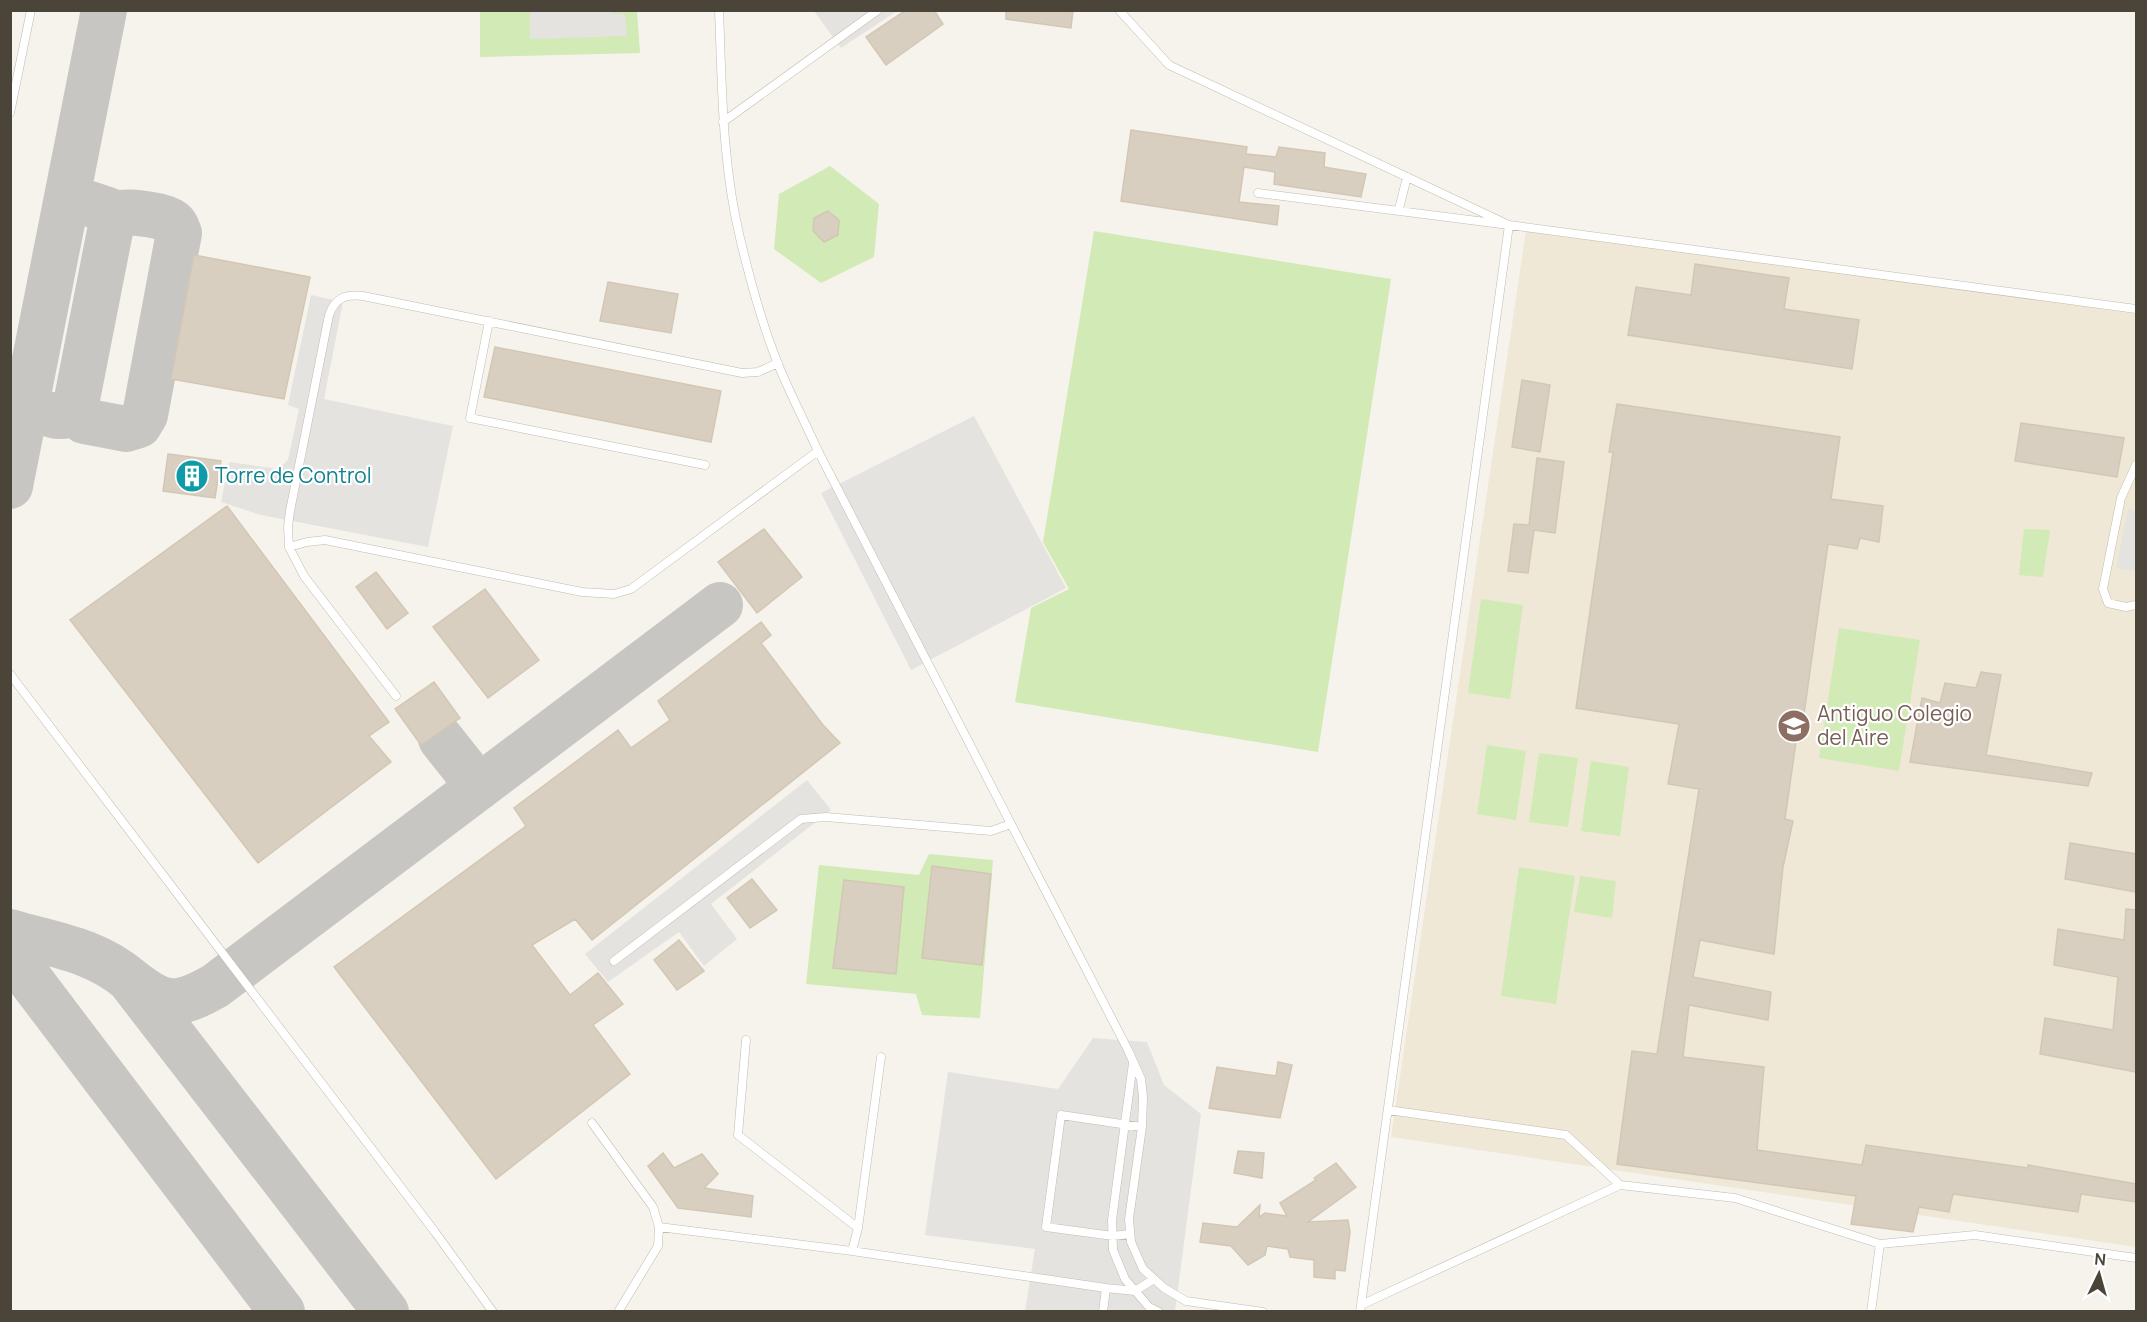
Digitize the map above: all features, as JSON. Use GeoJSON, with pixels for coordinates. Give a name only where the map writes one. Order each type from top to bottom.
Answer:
{"type":"FeatureCollection","features":[{"type":"Feature","properties":{"kind":"lane"},"geometry":{"type":"LineString","coordinates":[[10,113],[31,10]]}},
{"type":"Feature","properties":{"kind":"lane"},"geometry":{"type":"LineString","coordinates":[[719,10],[723,122],[730,181],[740,237],[778,363],[819,451],[1141,1079],[1142,1127],[1129,1219],[1131,1242],[1143,1269],[1164,1288],[1186,1301],[1263,1311]]}},
{"type":"Feature","properties":{"kind":"lane"},"geometry":{"type":"LineString","coordinates":[[723,122],[878,10]]}},
{"type":"Feature","properties":{"kind":"lane"},"geometry":{"type":"LineString","coordinates":[[1119,10],[1169,64],[1509,225]]}},
{"type":"Feature","properties":{"kind":"lane"},"geometry":{"type":"LineString","coordinates":[[1399,209],[1407,177]]}},
{"type":"Feature","properties":{"kind":"lane"},"geometry":{"type":"LineString","coordinates":[[1258,193],[1399,209],[2136,309]]}},
{"type":"Feature","properties":{"kind":"lane"},"geometry":{"type":"LineString","coordinates":[[1361,1308],[1509,225]]}},
{"type":"Feature","properties":{"kind":"lane"},"geometry":{"type":"LineString","coordinates":[[396,696],[304,576],[289,546],[290,511],[328,315],[337,299],[344,296],[363,296],[742,373],[758,372],[778,363]]}},
{"type":"Feature","properties":{"kind":"lane"},"geometry":{"type":"LineString","coordinates":[[489,321],[470,418],[705,465]]}},
{"type":"Feature","properties":{"kind":"lane"},"geometry":{"type":"LineString","coordinates":[[289,546],[325,540],[582,592],[614,594],[631,589],[819,451]]}},
{"type":"Feature","properties":{"kind":"lane"},"geometry":{"type":"LineString","coordinates":[[2136,465],[2121,498],[2103,589],[2108,603],[2126,607],[2136,604]]}},
{"type":"Feature","properties":{"kind":"lane"},"geometry":{"type":"LineString","coordinates":[[10,674],[493,1311]]}},
{"type":"Feature","properties":{"kind":"lane"},"geometry":{"type":"LineString","coordinates":[[614,961],[801,819],[826,817],[991,831],[1011,824]]}},
{"type":"Feature","properties":{"kind":"lane"},"geometry":{"type":"LineString","coordinates":[[746,1040],[738,1135],[858,1228]]}},
{"type":"Feature","properties":{"kind":"lane"},"geometry":{"type":"LineString","coordinates":[[852,1251],[858,1228],[881,1057]]}},
{"type":"Feature","properties":{"kind":"lane"},"geometry":{"type":"LineString","coordinates":[[1133,1061],[1112,1220],[1113,1250],[1125,1279],[1149,1307],[1160,1311]]}},
{"type":"Feature","properties":{"kind":"lane"},"geometry":{"type":"LineString","coordinates":[[1388,1110],[1566,1135],[1620,1185]]}},
{"type":"Feature","properties":{"kind":"lane"},"geometry":{"type":"LineString","coordinates":[[1130,1234],[1113,1236],[1046,1227],[1060,1115],[1142,1127]]}},
{"type":"Feature","properties":{"kind":"lane"},"geometry":{"type":"LineString","coordinates":[[592,1123],[653,1207],[659,1227],[658,1246],[618,1311]]}},
{"type":"Feature","properties":{"kind":"lane"},"geometry":{"type":"LineString","coordinates":[[1361,1308],[1620,1185],[1735,1198],[1880,1244],[1975,1235],[2136,1258]]}},
{"type":"Feature","properties":{"kind":"lane"},"geometry":{"type":"LineString","coordinates":[[659,1227],[852,1251],[1106,1288],[1135,1291],[1154,1279]]}},
{"type":"Feature","properties":{"kind":"lane"},"geometry":{"type":"LineString","coordinates":[[1871,1311],[1880,1244]]}},
{"type":"Feature","properties":{"kind":"lane"},"geometry":{"type":"LineString","coordinates":[[1103,1311],[1106,1288]]}},
{"type":"Feature","properties":{"kind":"shaded area"},"geometry":{"type":"Polygon","coordinates":[[[530,11],[611,11],[611,13],[625,14],[627,36],[530,39],[530,11]]]}},
{"type":"Feature","properties":{"kind":"shaded area"},"geometry":{"type":"Polygon","coordinates":[[[814,11],[897,11],[841,48],[814,11]]]}},
{"type":"Feature","properties":{"kind":"shaded area","name":"Antiguo Colegio del Aire"},"geometry":{"type":"Polygon","coordinates":[[[1527,224],[2136,314],[2136,1247],[1391,1137],[1527,224]]]}},
{"type":"Feature","properties":{"kind":"shaded area"},"geometry":{"type":"Polygon","coordinates":[[[311,295],[343,302],[324,399],[453,426],[428,547],[261,515],[221,502],[229,462],[278,469],[288,460],[299,409],[288,405],[311,295]]]}},
{"type":"Feature","properties":{"kind":"shaded area"},"geometry":{"type":"Polygon","coordinates":[[[974,416],[1066,588],[911,670],[821,493],[974,416]]]}},
{"type":"Feature","properties":{"kind":"shaded area"},"geometry":{"type":"Polygon","coordinates":[[[2128,509],[2136,511],[2136,572],[2116,568],[2128,509]]]}},
{"type":"Feature","properties":{"kind":"shaded area"},"geometry":{"type":"Polygon","coordinates":[[[807,780],[831,810],[711,904],[737,939],[704,966],[679,932],[608,982],[585,954],[807,780]]]}},
{"type":"Feature","properties":{"kind":"shaded area"},"geometry":{"type":"Polygon","coordinates":[[[1093,1038],[1147,1042],[1164,1085],[1201,1114],[1175,1311],[1025,1311],[1035,1249],[925,1235],[948,1072],[1058,1089],[1093,1038]]]}},
{"type":"Feature","properties":{"kind":"green space"},"geometry":{"type":"Polygon","coordinates":[[[480,11],[637,11],[640,53],[480,57],[480,11]]]}},
{"type":"Feature","properties":{"kind":"green space"},"geometry":{"type":"Polygon","coordinates":[[[830,166],[879,204],[874,257],[821,283],[774,249],[779,194],[830,166]]]}},
{"type":"Feature","properties":{"kind":"green space"},"geometry":{"type":"Polygon","coordinates":[[[1094,231],[1391,279],[1318,752],[1015,702],[1031,608],[1069,589],[1043,542],[1094,231]]]}},
{"type":"Feature","properties":{"kind":"green space"},"geometry":{"type":"Polygon","coordinates":[[[2024,529],[2050,530],[2043,577],[2019,575],[2024,529]]]}},
{"type":"Feature","properties":{"kind":"green space"},"geometry":{"type":"Polygon","coordinates":[[[1481,599],[1523,605],[1510,699],[1468,693],[1481,599]]]}},
{"type":"Feature","properties":{"kind":"green space"},"geometry":{"type":"Polygon","coordinates":[[[1839,628],[1920,640],[1899,771],[1819,758],[1839,628]]]}},
{"type":"Feature","properties":{"kind":"green space"},"geometry":{"type":"Polygon","coordinates":[[[1487,745],[1526,751],[1516,820],[1477,814],[1487,745]]]}},
{"type":"Feature","properties":{"kind":"green space"},"geometry":{"type":"Polygon","coordinates":[[[1539,753],[1578,758],[1568,827],[1529,822],[1539,753]]]}},
{"type":"Feature","properties":{"kind":"green space"},"geometry":{"type":"Polygon","coordinates":[[[1591,761],[1629,767],[1620,836],[1581,831],[1591,761]]]}},
{"type":"Feature","properties":{"kind":"green space"},"geometry":{"type":"Polygon","coordinates":[[[929,854],[993,860],[980,1018],[922,1015],[916,994],[806,984],[819,865],[919,875],[929,854]]]}},
{"type":"Feature","properties":{"kind":"green space"},"geometry":{"type":"Polygon","coordinates":[[[1519,867],[1575,876],[1556,1004],[1501,996],[1519,867]]]}},
{"type":"Feature","properties":{"kind":"green space"},"geometry":{"type":"Polygon","coordinates":[[[1580,876],[1616,881],[1612,918],[1574,912],[1580,876]]]}},
{"type":"Feature","properties":{"kind":"building"},"geometry":{"type":"Polygon","coordinates":[[[906,10],[934,10],[943,24],[886,65],[866,37],[906,10]]]}},
{"type":"Feature","properties":{"kind":"building"},"geometry":{"type":"Polygon","coordinates":[[[1006,10],[1073,10],[1071,28],[1006,19],[1006,10]]]}},
{"type":"Feature","properties":{"kind":"building"},"geometry":{"type":"Polygon","coordinates":[[[1131,130],[1247,147],[1246,154],[1276,157],[1279,147],[1325,153],[1324,167],[1366,174],[1361,197],[1274,184],[1275,172],[1244,167],[1239,202],[1279,206],[1277,225],[1121,201],[1131,130]]]}},
{"type":"Feature","properties":{"kind":"building"},"geometry":{"type":"Polygon","coordinates":[[[828,211],[839,220],[838,235],[824,242],[813,231],[814,218],[828,211]]]}},
{"type":"Feature","properties":{"kind":"building"},"geometry":{"type":"Polygon","coordinates":[[[194,255],[310,277],[284,399],[171,379],[194,255]]]}},
{"type":"Feature","properties":{"kind":"building"},"geometry":{"type":"Polygon","coordinates":[[[1695,264],[1789,278],[1784,309],[1859,320],[1852,369],[1628,335],[1636,287],[1691,295],[1695,264]]]}},
{"type":"Feature","properties":{"kind":"building"},"geometry":{"type":"Polygon","coordinates":[[[608,282],[678,294],[671,333],[600,321],[608,282]]]}},
{"type":"Feature","properties":{"kind":"building"},"geometry":{"type":"Polygon","coordinates":[[[495,347],[721,391],[711,442],[484,397],[495,347]]]}},
{"type":"Feature","properties":{"kind":"building"},"geometry":{"type":"Polygon","coordinates":[[[1522,380],[1550,385],[1540,452],[1512,447],[1522,380]]]}},
{"type":"Feature","properties":{"kind":"building"},"geometry":{"type":"Polygon","coordinates":[[[1617,404],[1840,437],[1831,499],[1883,506],[1879,542],[1860,538],[1857,549],[1828,544],[1800,742],[1796,742],[1785,819],[1793,821],[1783,867],[1774,954],[1700,940],[1693,977],[1771,992],[1768,1020],[1689,1005],[1683,1057],[1764,1067],[1757,1150],[1862,1165],[1866,1145],[2028,1168],[2028,1165],[2136,1184],[2136,1202],[2081,1194],[2078,1212],[1953,1194],[1949,1212],[1919,1207],[1913,1232],[1851,1224],[1856,1196],[1617,1164],[1632,1051],[1657,1054],[1699,789],[1668,784],[1679,724],[1576,708],[1613,452],[1609,452],[1617,404]]]}},
{"type":"Feature","properties":{"kind":"building"},"geometry":{"type":"Polygon","coordinates":[[[2021,423],[2124,438],[2117,477],[2015,461],[2021,423]]]}},
{"type":"Feature","properties":{"kind":"building","name":"Torre de Control"},"geometry":{"type":"Polygon","coordinates":[[[168,454],[221,461],[215,498],[163,491],[168,454]]]}},
{"type":"Feature","properties":{"kind":"building"},"geometry":{"type":"Polygon","coordinates":[[[1537,458],[1564,462],[1555,533],[1534,530],[1528,573],[1508,571],[1514,524],[1529,525],[1537,458]]]}},
{"type":"Feature","properties":{"kind":"building"},"geometry":{"type":"Polygon","coordinates":[[[227,506],[389,722],[369,736],[391,762],[258,863],[70,620],[227,506]]]}},
{"type":"Feature","properties":{"kind":"building"},"geometry":{"type":"Polygon","coordinates":[[[764,529],[802,577],[757,613],[718,562],[764,529]]]}},
{"type":"Feature","properties":{"kind":"building"},"geometry":{"type":"Polygon","coordinates":[[[376,572],[408,613],[387,629],[356,587],[376,572]]]}},
{"type":"Feature","properties":{"kind":"building"},"geometry":{"type":"Polygon","coordinates":[[[485,589],[539,660],[488,698],[433,627],[485,589]]]}},
{"type":"Feature","properties":{"kind":"building"},"geometry":{"type":"Polygon","coordinates":[[[761,622],[771,635],[761,643],[823,725],[840,743],[592,940],[575,919],[532,945],[570,995],[598,973],[623,1004],[593,1025],[630,1074],[496,1179],[334,967],[526,826],[514,808],[618,730],[631,748],[670,720],[658,701],[761,622]]]}},
{"type":"Feature","properties":{"kind":"building"},"geometry":{"type":"Polygon","coordinates":[[[1981,672],[2001,675],[1986,755],[2092,773],[2088,786],[1910,762],[1922,698],[1940,703],[1945,683],[1976,688],[1981,672]]]}},
{"type":"Feature","properties":{"kind":"building"},"geometry":{"type":"Polygon","coordinates":[[[434,682],[460,718],[421,745],[395,709],[434,682]]]}},
{"type":"Feature","properties":{"kind":"building"},"geometry":{"type":"Polygon","coordinates":[[[2070,843],[2136,854],[2136,892],[2065,879],[2070,843]]]}},
{"type":"Feature","properties":{"kind":"building"},"geometry":{"type":"Polygon","coordinates":[[[932,866],[991,874],[982,965],[922,958],[932,866]]]}},
{"type":"Feature","properties":{"kind":"building"},"geometry":{"type":"Polygon","coordinates":[[[752,879],[777,910],[750,928],[727,898],[752,879]]]}},
{"type":"Feature","properties":{"kind":"building"},"geometry":{"type":"Polygon","coordinates":[[[844,880],[904,887],[896,974],[833,968],[844,880]]]}},
{"type":"Feature","properties":{"kind":"building"},"geometry":{"type":"Polygon","coordinates":[[[2126,909],[2136,910],[2136,1072],[2040,1054],[2045,1018],[2113,1030],[2118,977],[2054,965],[2058,929],[2124,940],[2126,909]]]}},
{"type":"Feature","properties":{"kind":"building"},"geometry":{"type":"Polygon","coordinates":[[[679,940],[704,971],[677,990],[654,960],[679,940]]]}},
{"type":"Feature","properties":{"kind":"building"},"geometry":{"type":"Polygon","coordinates":[[[1278,1062],[1292,1065],[1280,1118],[1209,1108],[1217,1067],[1276,1076],[1278,1062]]]}},
{"type":"Feature","properties":{"kind":"building"},"geometry":{"type":"Polygon","coordinates":[[[1238,1151],[1264,1153],[1262,1178],[1234,1173],[1238,1151]]]}},
{"type":"Feature","properties":{"kind":"building"},"geometry":{"type":"Polygon","coordinates":[[[663,1153],[674,1168],[702,1154],[718,1174],[704,1188],[753,1196],[751,1217],[678,1208],[648,1166],[663,1153]]]}},
{"type":"Feature","properties":{"kind":"building"},"geometry":{"type":"Polygon","coordinates":[[[1336,1163],[1356,1187],[1308,1222],[1348,1220],[1350,1232],[1345,1271],[1335,1270],[1335,1279],[1314,1277],[1314,1260],[1290,1257],[1288,1249],[1267,1246],[1265,1255],[1248,1265],[1231,1246],[1200,1242],[1203,1223],[1237,1227],[1260,1205],[1259,1217],[1265,1213],[1287,1216],[1280,1203],[1316,1180],[1314,1178],[1336,1163]]]}},
{"type":"Feature","properties":{"kind":"taxiway"},"geometry":{"type":"LineString","coordinates":[[10,486],[104,10]]}},
{"type":"Feature","properties":{"kind":"taxiway"},"geometry":{"type":"LineString","coordinates":[[53,415],[67,415],[76,404],[112,221],[108,210],[90,204]]}},
{"type":"Feature","properties":{"kind":"taxiway"},"geometry":{"type":"LineString","coordinates":[[76,404],[78,413],[84,421],[126,429],[139,425],[145,415],[179,233],[171,221],[152,215],[122,213],[117,214],[112,221]]}},
{"type":"Feature","properties":{"kind":"taxiway"},"geometry":{"type":"LineString","coordinates":[[129,979],[152,995],[170,1001],[190,998],[215,986],[720,605]]}},
{"type":"Feature","properties":{"kind":"taxiway"},"geometry":{"type":"LineString","coordinates":[[441,739],[479,787]]}},
{"type":"Feature","properties":{"kind":"taxiway"},"geometry":{"type":"LineString","coordinates":[[10,932],[87,954],[129,979],[386,1312]]}},
{"type":"Feature","properties":{"kind":"taxiway"},"geometry":{"type":"LineString","coordinates":[[10,953],[282,1312]]}},
{"type":"Feature","properties":{"kind":"place","name":"Torre de Control"},"geometry":{"type":"Point","coordinates":[192,476]}},
{"type":"Feature","properties":{"kind":"place","name":"Antiguo Colegio del Aire"},"geometry":{"type":"Point","coordinates":[1794,726]}}]}
